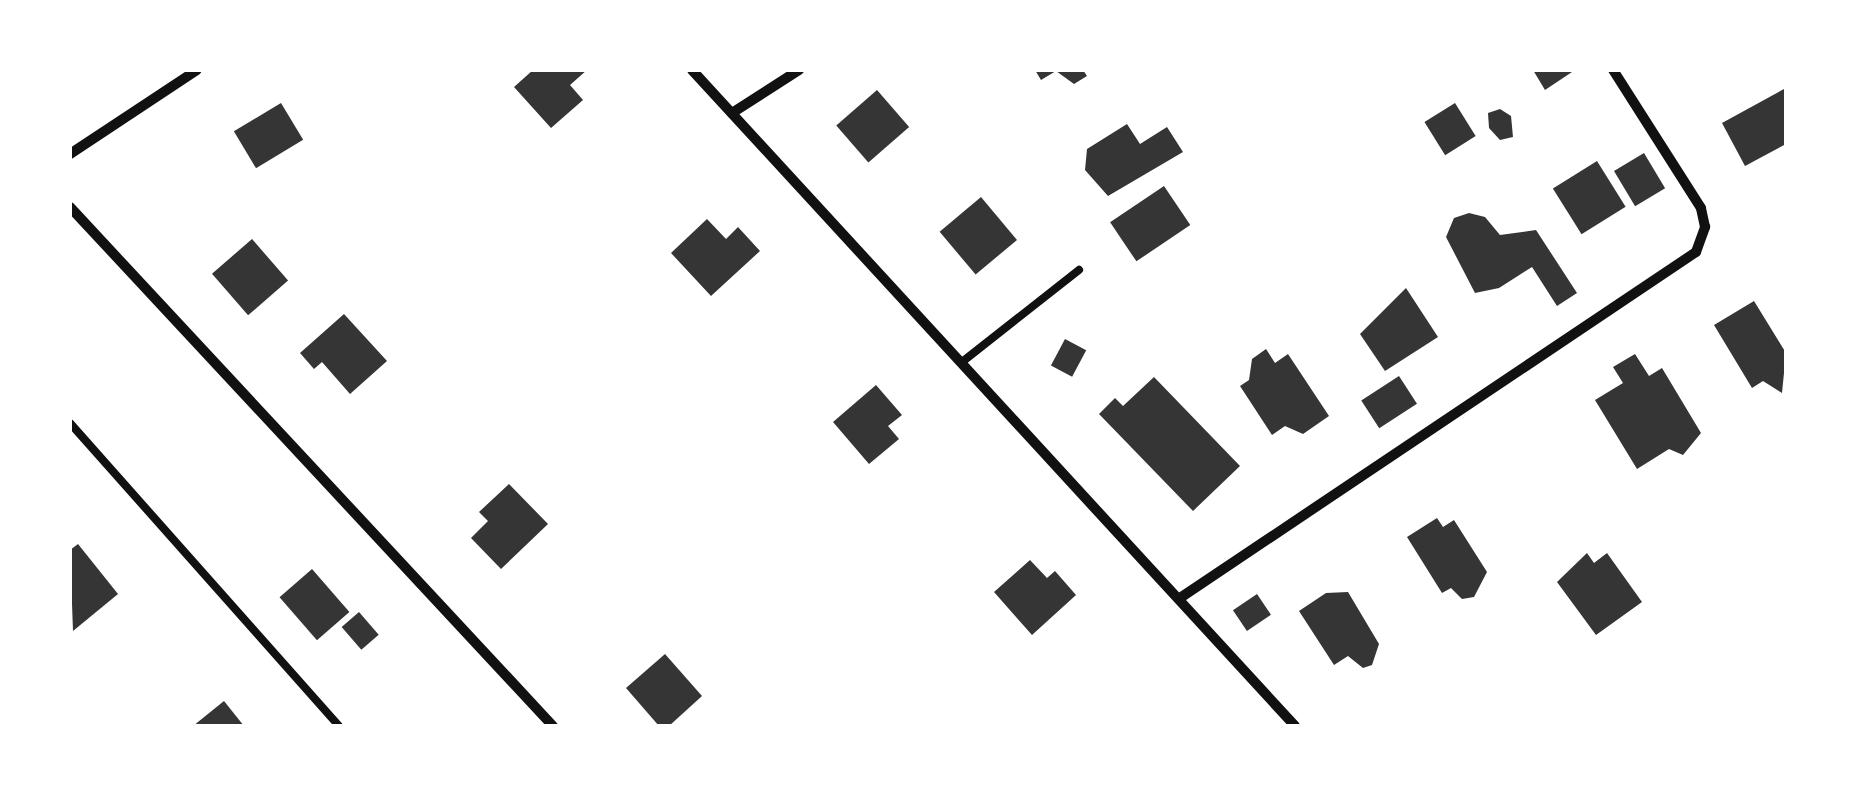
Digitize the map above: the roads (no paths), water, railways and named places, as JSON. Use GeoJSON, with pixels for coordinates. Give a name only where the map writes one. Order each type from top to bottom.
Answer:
{"type":"FeatureCollection","features":[{"type":"Feature","properties":{"kind":"street"},"geometry":{"type":"LineString","coordinates":[[70,154],[196,70]]}},
{"type":"Feature","properties":{"kind":"street"},"geometry":{"type":"LineString","coordinates":[[692,70],[1295,726]]}},
{"type":"Feature","properties":{"kind":"street"},"geometry":{"type":"LineString","coordinates":[[732,113],[799,70]]}},
{"type":"Feature","properties":{"kind":"street"},"geometry":{"type":"LineString","coordinates":[[1180,598],[1696,252],[1706,227],[1702,208],[1613,70]]}},
{"type":"Feature","properties":{"kind":"street"},"geometry":{"type":"LineString","coordinates":[[70,208],[552,726]]}},
{"type":"Feature","properties":{"kind":"lane"},"geometry":{"type":"LineString","coordinates":[[962,362],[1079,270]]}},
{"type":"Feature","properties":{"kind":"lane"},"geometry":{"type":"LineString","coordinates":[[70,422],[339,726]]}}]}
